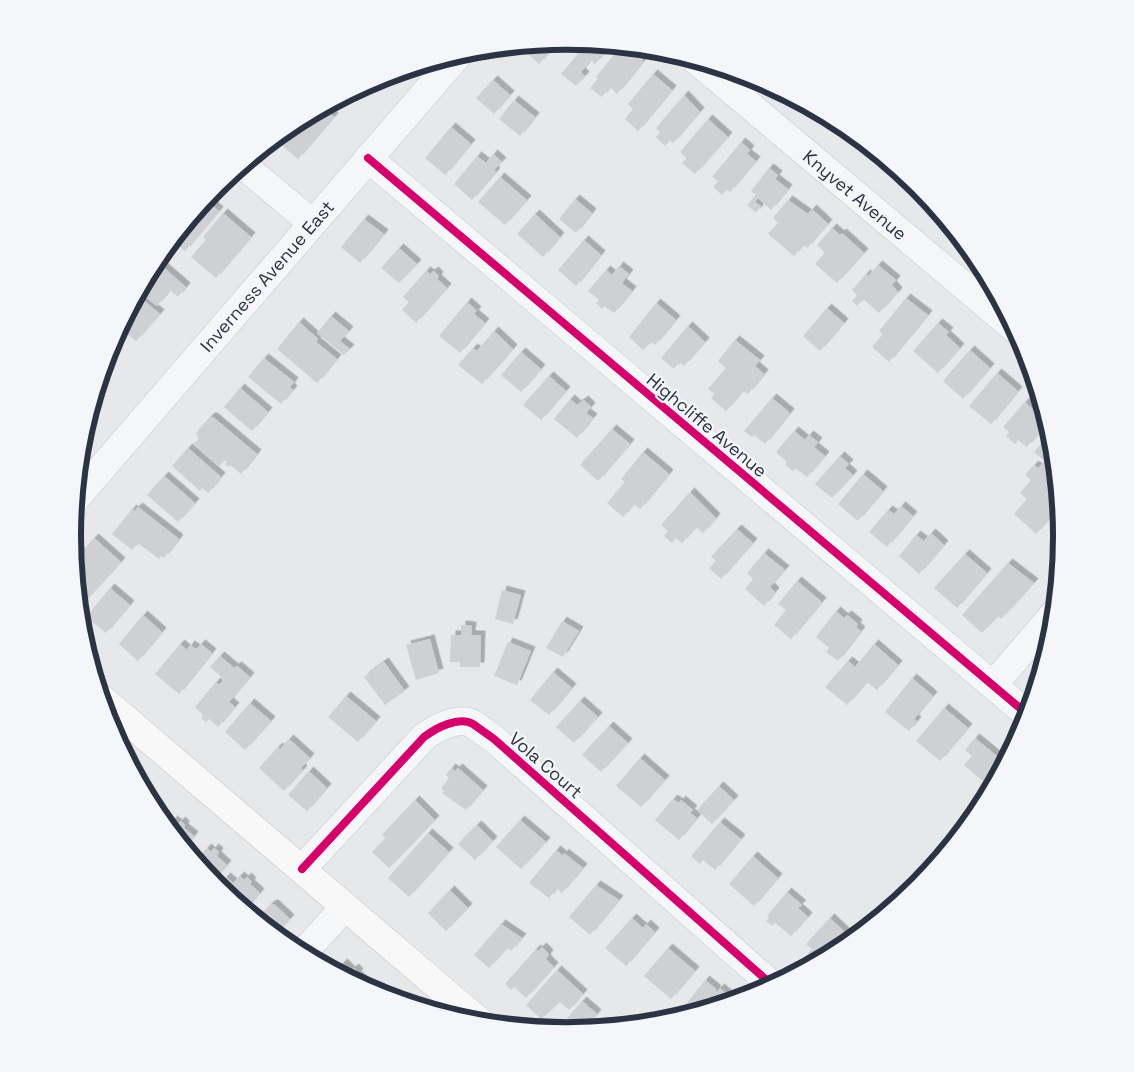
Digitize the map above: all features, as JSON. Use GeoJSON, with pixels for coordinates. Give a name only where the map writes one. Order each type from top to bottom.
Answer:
{"type":"FeatureCollection","features":[{"type":"Feature","properties":{"kind":"main road"},"geometry":{"type":"LineString","coordinates":[[113,710],[468,1012]]}},
{"type":"Feature","properties":{"kind":"street","name":"Inverness Avenue East"},"geometry":{"type":"LineString","coordinates":[[83,489],[449,65]]}},
{"type":"Feature","properties":{"kind":"street","name":"Knyvet Avenue"},"geometry":{"type":"LineString","coordinates":[[710,72],[1001,317]]}},
{"type":"Feature","properties":{"kind":"street","name":"Highcliffe Avenue"},"geometry":{"type":"LineString","coordinates":[[368,158],[1021,708]]}},
{"type":"Feature","properties":{"kind":"street"},"geometry":{"type":"LineString","coordinates":[[249,170],[312,223]]}},
{"type":"Feature","properties":{"kind":"street"},"geometry":{"type":"LineString","coordinates":[[993,685],[1045,624]]}},
{"type":"Feature","properties":{"kind":"street","name":"Vola Court"},"geometry":{"type":"LineString","coordinates":[[302,869],[424,738],[434,730],[453,722],[471,723],[494,738],[766,979]]}},
{"type":"Feature","properties":{"kind":"street"},"geometry":{"type":"LineString","coordinates":[[308,947],[345,907]]}},
{"type":"Feature","properties":{"kind":"building"},"geometry":{"type":"Polygon","coordinates":[[[573,50],[606,52],[595,64],[591,60],[581,72],[585,76],[576,86],[561,74],[578,54],[573,50]]]}},
{"type":"Feature","properties":{"kind":"building"},"geometry":{"type":"Polygon","coordinates":[[[551,51],[539,64],[526,52],[551,51]]]}},
{"type":"Feature","properties":{"kind":"building"},"geometry":{"type":"Polygon","coordinates":[[[616,53],[639,55],[643,59],[642,63],[617,94],[610,87],[602,97],[590,88],[598,79],[596,77],[616,53]]]}},
{"type":"Feature","properties":{"kind":"building"},"geometry":{"type":"Polygon","coordinates":[[[653,74],[672,90],[638,131],[625,119],[633,109],[628,104],[653,74]]]}},
{"type":"Feature","properties":{"kind":"building"},"geometry":{"type":"Polygon","coordinates":[[[493,80],[510,95],[494,114],[476,98],[493,80]]]}},
{"type":"Feature","properties":{"kind":"building"},"geometry":{"type":"Polygon","coordinates":[[[684,95],[700,112],[673,143],[670,140],[665,146],[656,137],[660,132],[656,128],[684,95]]]}},
{"type":"Feature","properties":{"kind":"building"},"geometry":{"type":"Polygon","coordinates":[[[514,100],[535,117],[520,136],[499,119],[514,100]]]}},
{"type":"Feature","properties":{"kind":"building"},"geometry":{"type":"Polygon","coordinates":[[[329,113],[334,117],[298,159],[280,144],[329,113]]]}},
{"type":"Feature","properties":{"kind":"building"},"geometry":{"type":"Polygon","coordinates":[[[708,119],[728,137],[695,174],[682,163],[687,158],[680,152],[708,119]]]}},
{"type":"Feature","properties":{"kind":"building"},"geometry":{"type":"Polygon","coordinates":[[[451,127],[471,144],[445,175],[425,158],[451,127]]]}},
{"type":"Feature","properties":{"kind":"building"},"geometry":{"type":"Polygon","coordinates":[[[741,142],[750,150],[747,154],[756,161],[730,192],[727,189],[722,195],[713,187],[718,181],[712,177],[741,142]]]}},
{"type":"Feature","properties":{"kind":"building"},"geometry":{"type":"Polygon","coordinates":[[[493,154],[502,162],[472,200],[454,184],[477,156],[486,163],[493,154]]]}},
{"type":"Feature","properties":{"kind":"building"},"geometry":{"type":"Polygon","coordinates":[[[769,168],[778,175],[775,179],[788,189],[771,210],[758,198],[755,202],[761,206],[756,213],[747,205],[756,195],[751,191],[769,168]]]}},
{"type":"Feature","properties":{"kind":"building"},"geometry":{"type":"Polygon","coordinates":[[[500,177],[527,200],[505,225],[478,202],[500,177]]]}},
{"type":"Feature","properties":{"kind":"building"},"geometry":{"type":"Polygon","coordinates":[[[575,199],[592,213],[576,233],[559,219],[575,199]]]}},
{"type":"Feature","properties":{"kind":"building"},"geometry":{"type":"Polygon","coordinates":[[[788,200],[808,214],[812,209],[828,224],[807,248],[804,245],[794,256],[768,234],[778,223],[773,218],[788,200]]]}},
{"type":"Feature","properties":{"kind":"building"},"geometry":{"type":"Polygon","coordinates":[[[212,205],[219,211],[185,251],[177,245],[212,205]]]}},
{"type":"Feature","properties":{"kind":"building"},"geometry":{"type":"Polygon","coordinates":[[[223,213],[251,237],[216,278],[191,257],[206,240],[203,237],[223,213]]]}},
{"type":"Feature","properties":{"kind":"building"},"geometry":{"type":"Polygon","coordinates":[[[535,214],[560,237],[543,257],[517,234],[535,214]]]}},
{"type":"Feature","properties":{"kind":"building"},"geometry":{"type":"Polygon","coordinates":[[[364,219],[384,234],[360,263],[341,247],[364,219]]]}},
{"type":"Feature","properties":{"kind":"building"},"geometry":{"type":"Polygon","coordinates":[[[832,228],[840,235],[842,233],[864,253],[837,283],[815,264],[825,253],[817,245],[832,228]]]}},
{"type":"Feature","properties":{"kind":"building"},"geometry":{"type":"Polygon","coordinates":[[[584,240],[601,255],[576,286],[558,270],[584,240]]]}},
{"type":"Feature","properties":{"kind":"building"},"geometry":{"type":"Polygon","coordinates":[[[399,248],[417,264],[399,283],[381,268],[399,248]]]}},
{"type":"Feature","properties":{"kind":"building"},"geometry":{"type":"Polygon","coordinates":[[[878,265],[896,280],[892,285],[898,292],[879,313],[863,299],[857,306],[852,301],[857,295],[852,290],[866,274],[868,276],[878,265]]]}},
{"type":"Feature","properties":{"kind":"building"},"geometry":{"type":"Polygon","coordinates":[[[619,266],[629,274],[622,283],[632,291],[614,313],[604,306],[602,309],[596,303],[599,300],[588,291],[606,270],[612,275],[619,266]]]}},
{"type":"Feature","properties":{"kind":"building"},"geometry":{"type":"Polygon","coordinates":[[[163,267],[186,287],[178,297],[170,290],[157,306],[144,296],[163,267]]]}},
{"type":"Feature","properties":{"kind":"building"},"geometry":{"type":"Polygon","coordinates":[[[426,271],[430,274],[434,271],[439,276],[437,279],[447,288],[416,323],[402,310],[409,302],[403,297],[426,271]]]}},
{"type":"Feature","properties":{"kind":"building"},"geometry":{"type":"Polygon","coordinates":[[[906,298],[928,315],[889,362],[872,347],[883,334],[879,331],[906,298]]]}},
{"type":"Feature","properties":{"kind":"building"},"geometry":{"type":"Polygon","coordinates":[[[142,300],[160,314],[136,341],[126,333],[142,300]]]}},
{"type":"Feature","properties":{"kind":"building"},"geometry":{"type":"Polygon","coordinates":[[[467,302],[477,311],[474,314],[485,323],[460,353],[439,336],[467,302]]]}},
{"type":"Feature","properties":{"kind":"building"},"geometry":{"type":"Polygon","coordinates":[[[656,303],[676,320],[655,345],[651,342],[643,350],[629,337],[656,303]]]}},
{"type":"Feature","properties":{"kind":"building"},"geometry":{"type":"Polygon","coordinates":[[[827,308],[844,323],[820,351],[803,336],[827,308]]]}},
{"type":"Feature","properties":{"kind":"building"},"geometry":{"type":"Polygon","coordinates":[[[331,316],[349,331],[340,341],[350,349],[344,355],[317,333],[331,316]]]}},
{"type":"Feature","properties":{"kind":"building"},"geometry":{"type":"Polygon","coordinates":[[[299,322],[318,339],[316,342],[337,359],[317,383],[277,349],[299,322]]]}},
{"type":"Feature","properties":{"kind":"building"},"geometry":{"type":"Polygon","coordinates":[[[938,323],[949,332],[946,335],[960,348],[938,373],[913,351],[938,323]]]}},
{"type":"Feature","properties":{"kind":"building"},"geometry":{"type":"Polygon","coordinates":[[[688,326],[705,342],[684,366],[679,362],[674,369],[661,358],[688,326]]]}},
{"type":"Feature","properties":{"kind":"building"},"geometry":{"type":"Polygon","coordinates":[[[494,331],[513,349],[482,384],[458,365],[473,348],[477,351],[494,331]]]}},
{"type":"Feature","properties":{"kind":"building"},"geometry":{"type":"Polygon","coordinates":[[[735,340],[760,360],[755,366],[764,374],[748,394],[743,391],[726,411],[711,398],[715,394],[708,389],[726,368],[718,361],[735,340]]]}},
{"type":"Feature","properties":{"kind":"building"},"geometry":{"type":"Polygon","coordinates":[[[970,350],[990,368],[963,399],[943,381],[970,350]]]}},
{"type":"Feature","properties":{"kind":"building"},"geometry":{"type":"Polygon","coordinates":[[[521,352],[541,369],[521,392],[501,375],[521,352]]]}},
{"type":"Feature","properties":{"kind":"building"},"geometry":{"type":"Polygon","coordinates":[[[264,358],[294,382],[290,387],[293,390],[281,404],[248,377],[264,358]]]}},
{"type":"Feature","properties":{"kind":"building"},"geometry":{"type":"Polygon","coordinates":[[[997,373],[1018,391],[991,424],[969,406],[997,373]]]}},
{"type":"Feature","properties":{"kind":"building"},"geometry":{"type":"Polygon","coordinates":[[[549,376],[566,391],[541,420],[523,405],[549,376]]]}},
{"type":"Feature","properties":{"kind":"building"},"geometry":{"type":"Polygon","coordinates":[[[240,388],[268,412],[252,431],[224,407],[240,388]]]}},
{"type":"Feature","properties":{"kind":"building"},"geometry":{"type":"Polygon","coordinates":[[[772,398],[790,413],[765,444],[754,435],[752,437],[744,431],[772,398]]]}},
{"type":"Feature","properties":{"kind":"building"},"geometry":{"type":"Polygon","coordinates":[[[570,399],[577,405],[584,400],[591,407],[586,413],[593,418],[577,438],[554,419],[570,399]]]}},
{"type":"Feature","properties":{"kind":"building"},"geometry":{"type":"Polygon","coordinates":[[[1025,402],[1037,413],[1041,430],[1027,447],[1018,440],[1015,444],[1006,436],[1009,432],[1003,427],[1025,402]]]}},
{"type":"Feature","properties":{"kind":"building"},"geometry":{"type":"Polygon","coordinates":[[[210,417],[213,417],[257,454],[241,474],[230,465],[229,467],[225,464],[227,462],[225,460],[219,466],[193,444],[199,439],[196,433],[210,417]]]}},
{"type":"Feature","properties":{"kind":"building"},"geometry":{"type":"Polygon","coordinates":[[[612,429],[630,444],[598,481],[580,465],[612,429]]]}},
{"type":"Feature","properties":{"kind":"building"},"geometry":{"type":"Polygon","coordinates":[[[794,431],[805,440],[809,435],[818,442],[814,447],[825,456],[807,477],[795,468],[793,471],[785,465],[787,462],[776,452],[794,431]]]}},
{"type":"Feature","properties":{"kind":"building"},"geometry":{"type":"Polygon","coordinates":[[[1044,440],[1052,516],[1036,534],[1014,514],[1027,499],[1020,493],[1031,480],[1025,475],[1034,465],[1038,468],[1045,461],[1034,452],[1044,440]]]}},
{"type":"Feature","properties":{"kind":"building"},"geometry":{"type":"Polygon","coordinates":[[[188,448],[221,477],[208,493],[202,488],[200,491],[172,466],[188,448]]]}},
{"type":"Feature","properties":{"kind":"building"},"geometry":{"type":"Polygon","coordinates":[[[643,452],[669,474],[640,509],[634,504],[623,517],[607,503],[625,482],[621,479],[643,452]]]}},
{"type":"Feature","properties":{"kind":"building"},"geometry":{"type":"Polygon","coordinates":[[[840,456],[849,464],[845,468],[853,475],[832,498],[815,484],[840,456]]]}},
{"type":"Feature","properties":{"kind":"building"},"geometry":{"type":"Polygon","coordinates":[[[863,474],[883,491],[858,521],[838,504],[863,474]]]}},
{"type":"Feature","properties":{"kind":"building"},"geometry":{"type":"Polygon","coordinates":[[[164,476],[195,503],[178,522],[147,495],[164,476]]]}},
{"type":"Feature","properties":{"kind":"building"},"geometry":{"type":"Polygon","coordinates":[[[690,492],[716,518],[703,533],[696,527],[682,543],[676,538],[672,543],[664,536],[668,531],[661,525],[690,492]]]}},
{"type":"Feature","properties":{"kind":"building"},"geometry":{"type":"Polygon","coordinates":[[[901,506],[913,516],[887,547],[869,532],[888,510],[894,514],[901,506]]]}},
{"type":"Feature","properties":{"kind":"building"},"geometry":{"type":"Polygon","coordinates":[[[138,507],[179,539],[164,558],[161,556],[159,559],[138,543],[132,550],[112,534],[132,509],[134,511],[138,507]]]}},
{"type":"Feature","properties":{"kind":"building"},"geometry":{"type":"Polygon","coordinates":[[[737,529],[753,543],[721,579],[709,568],[716,561],[711,557],[737,529]]]}},
{"type":"Feature","properties":{"kind":"building"},"geometry":{"type":"Polygon","coordinates":[[[931,533],[944,545],[919,574],[899,556],[916,535],[924,541],[931,533]]]}},
{"type":"Feature","properties":{"kind":"building"},"geometry":{"type":"Polygon","coordinates":[[[94,538],[121,562],[85,601],[82,568],[82,552],[94,538]]]}},
{"type":"Feature","properties":{"kind":"building"},"geometry":{"type":"Polygon","coordinates":[[[764,553],[785,570],[770,587],[775,592],[764,606],[745,589],[753,579],[747,573],[764,553]]]}},
{"type":"Feature","properties":{"kind":"building"},"geometry":{"type":"Polygon","coordinates":[[[965,554],[987,573],[957,608],[934,588],[965,554]]]}},
{"type":"Feature","properties":{"kind":"building"},"geometry":{"type":"Polygon","coordinates":[[[1008,563],[1034,583],[1001,619],[998,616],[982,633],[962,615],[1008,563]]]}},
{"type":"Feature","properties":{"kind":"building"},"geometry":{"type":"Polygon","coordinates":[[[797,581],[822,602],[791,639],[774,625],[786,610],[778,604],[797,581]]]}},
{"type":"Feature","properties":{"kind":"building"},"geometry":{"type":"Polygon","coordinates":[[[110,588],[130,605],[106,633],[88,619],[88,615],[110,588]]]}},
{"type":"Feature","properties":{"kind":"building"},"geometry":{"type":"Polygon","coordinates":[[[502,590],[521,595],[513,624],[495,619],[502,590]]]}},
{"type":"Feature","properties":{"kind":"building"},"geometry":{"type":"Polygon","coordinates":[[[836,611],[844,618],[847,615],[858,624],[856,627],[861,631],[838,661],[826,652],[829,648],[816,637],[836,611]]]}},
{"type":"Feature","properties":{"kind":"building"},"geometry":{"type":"Polygon","coordinates":[[[143,615],[162,632],[138,661],[119,644],[143,615]]]}},
{"type":"Feature","properties":{"kind":"building"},"geometry":{"type":"Polygon","coordinates":[[[562,621],[579,631],[563,657],[546,648],[562,621]]]}},
{"type":"Feature","properties":{"kind":"building"},"geometry":{"type":"Polygon","coordinates":[[[461,625],[472,626],[471,635],[481,635],[480,667],[460,667],[460,662],[450,662],[451,635],[461,635],[461,625]]]}},
{"type":"Feature","properties":{"kind":"building"},"geometry":{"type":"Polygon","coordinates":[[[430,639],[439,673],[416,680],[406,645],[430,639]]]}},
{"type":"Feature","properties":{"kind":"building"},"geometry":{"type":"Polygon","coordinates":[[[508,642],[531,651],[517,685],[494,676],[508,642]]]}},
{"type":"Feature","properties":{"kind":"building"},"geometry":{"type":"Polygon","coordinates":[[[180,644],[187,650],[190,645],[196,649],[201,644],[212,653],[179,694],[155,674],[180,644]]]}},
{"type":"Feature","properties":{"kind":"building"},"geometry":{"type":"Polygon","coordinates":[[[874,644],[898,665],[877,690],[867,682],[847,705],[825,687],[848,661],[855,667],[874,644]]]}},
{"type":"Feature","properties":{"kind":"building"},"geometry":{"type":"Polygon","coordinates":[[[220,656],[234,668],[237,666],[250,677],[229,702],[235,707],[218,727],[209,719],[206,722],[201,718],[203,715],[195,707],[216,682],[219,685],[224,679],[210,667],[220,656]]]}},
{"type":"Feature","properties":{"kind":"building"},"geometry":{"type":"Polygon","coordinates":[[[384,662],[405,691],[385,705],[364,677],[384,662]]]}},
{"type":"Feature","properties":{"kind":"building"},"geometry":{"type":"Polygon","coordinates":[[[553,672],[572,688],[549,715],[530,700],[553,672]]]}},
{"type":"Feature","properties":{"kind":"building"},"geometry":{"type":"Polygon","coordinates":[[[912,678],[933,696],[914,719],[917,721],[909,731],[885,712],[912,678]]]}},
{"type":"Feature","properties":{"kind":"building"},"geometry":{"type":"Polygon","coordinates":[[[346,696],[376,721],[358,742],[328,717],[346,696]]]}},
{"type":"Feature","properties":{"kind":"building"},"geometry":{"type":"Polygon","coordinates":[[[580,701],[598,717],[574,743],[556,727],[580,701]]]}},
{"type":"Feature","properties":{"kind":"building"},"geometry":{"type":"Polygon","coordinates":[[[250,703],[271,721],[245,750],[225,732],[250,703]]]}},
{"type":"Feature","properties":{"kind":"building"},"geometry":{"type":"Polygon","coordinates":[[[944,708],[968,728],[940,761],[916,741],[944,708]]]}},
{"type":"Feature","properties":{"kind":"building"},"geometry":{"type":"Polygon","coordinates":[[[609,726],[628,743],[601,772],[582,755],[609,726]]]}},
{"type":"Feature","properties":{"kind":"building"},"geometry":{"type":"Polygon","coordinates":[[[975,738],[999,758],[985,783],[964,765],[972,756],[965,750],[975,738]]]}},
{"type":"Feature","properties":{"kind":"building"},"geometry":{"type":"Polygon","coordinates":[[[289,739],[310,758],[301,768],[303,770],[284,791],[259,768],[278,747],[280,749],[289,739]]]}},
{"type":"Feature","properties":{"kind":"building"},"geometry":{"type":"Polygon","coordinates":[[[640,758],[665,780],[641,807],[616,786],[640,758]]]}},
{"type":"Feature","properties":{"kind":"building"},"geometry":{"type":"Polygon","coordinates":[[[451,768],[455,771],[458,768],[483,790],[466,810],[442,793],[444,791],[441,788],[449,778],[446,775],[451,768]]]}},
{"type":"Feature","properties":{"kind":"building"},"geometry":{"type":"Polygon","coordinates":[[[309,771],[327,788],[307,811],[288,795],[309,771]]]}},
{"type":"Feature","properties":{"kind":"building"},"geometry":{"type":"Polygon","coordinates":[[[719,786],[734,800],[712,824],[697,810],[719,786]]]}},
{"type":"Feature","properties":{"kind":"building"},"geometry":{"type":"Polygon","coordinates":[[[673,799],[679,803],[681,800],[693,810],[690,813],[697,818],[679,840],[655,820],[673,799]]]}},
{"type":"Feature","properties":{"kind":"building"},"geometry":{"type":"Polygon","coordinates":[[[415,800],[435,820],[389,868],[372,852],[386,838],[382,835],[415,800]]]}},
{"type":"Feature","properties":{"kind":"building"},"geometry":{"type":"Polygon","coordinates":[[[173,820],[178,824],[181,821],[185,825],[184,828],[194,836],[189,842],[181,832],[173,820]]]}},
{"type":"Feature","properties":{"kind":"building"},"geometry":{"type":"Polygon","coordinates":[[[520,820],[546,842],[521,869],[496,847],[520,820]]]}},
{"type":"Feature","properties":{"kind":"building"},"geometry":{"type":"Polygon","coordinates":[[[720,822],[741,839],[715,870],[703,860],[700,864],[691,856],[720,822]]]}},
{"type":"Feature","properties":{"kind":"building"},"geometry":{"type":"Polygon","coordinates":[[[477,825],[493,841],[475,860],[458,844],[477,825]]]}},
{"type":"Feature","properties":{"kind":"building"},"geometry":{"type":"Polygon","coordinates":[[[428,833],[449,852],[409,897],[388,878],[428,833]]]}},
{"type":"Feature","properties":{"kind":"building"},"geometry":{"type":"Polygon","coordinates":[[[207,848],[211,852],[214,848],[219,852],[217,856],[227,865],[218,875],[201,855],[207,848]]]}},
{"type":"Feature","properties":{"kind":"building"},"geometry":{"type":"Polygon","coordinates":[[[556,850],[563,856],[564,853],[583,868],[562,893],[557,888],[549,898],[529,883],[556,850]]]}},
{"type":"Feature","properties":{"kind":"building"},"geometry":{"type":"Polygon","coordinates":[[[753,856],[778,878],[754,906],[729,884],[753,856]]]}},
{"type":"Feature","properties":{"kind":"building"},"geometry":{"type":"Polygon","coordinates":[[[240,876],[244,880],[247,877],[252,882],[250,884],[260,893],[250,904],[223,880],[226,877],[233,883],[240,876]]]}},
{"type":"Feature","properties":{"kind":"building"},"geometry":{"type":"Polygon","coordinates":[[[596,885],[619,900],[590,935],[569,917],[596,885]]]}},
{"type":"Feature","properties":{"kind":"building"},"geometry":{"type":"Polygon","coordinates":[[[450,890],[468,908],[446,931],[428,913],[450,890]]]}},
{"type":"Feature","properties":{"kind":"building"},"geometry":{"type":"Polygon","coordinates":[[[787,892],[802,905],[798,908],[808,917],[791,936],[775,923],[772,926],[766,921],[769,918],[767,916],[787,892]]]}},
{"type":"Feature","properties":{"kind":"building"},"geometry":{"type":"Polygon","coordinates":[[[274,904],[290,919],[281,929],[262,914],[270,905],[274,904]]]}},
{"type":"Feature","properties":{"kind":"building"},"geometry":{"type":"Polygon","coordinates":[[[632,918],[643,928],[646,924],[655,932],[626,966],[605,948],[632,918]]]}},
{"type":"Feature","properties":{"kind":"building"},"geometry":{"type":"Polygon","coordinates":[[[830,918],[846,934],[811,956],[808,953],[812,949],[806,944],[830,918]]]}},
{"type":"Feature","properties":{"kind":"building"},"geometry":{"type":"Polygon","coordinates":[[[501,924],[522,938],[511,951],[507,948],[489,968],[474,955],[501,924]]]}},
{"type":"Feature","properties":{"kind":"building"},"geometry":{"type":"Polygon","coordinates":[[[542,947],[549,954],[546,959],[554,967],[526,998],[514,987],[511,990],[505,984],[536,949],[538,951],[542,947]]]}},
{"type":"Feature","properties":{"kind":"building"},"geometry":{"type":"Polygon","coordinates":[[[668,948],[695,971],[671,999],[644,976],[668,948]]]}},
{"type":"Feature","properties":{"kind":"building"},"geometry":{"type":"Polygon","coordinates":[[[343,963],[351,971],[354,968],[359,973],[358,974],[340,966],[343,963]]]}},
{"type":"Feature","properties":{"kind":"building"},"geometry":{"type":"Polygon","coordinates":[[[557,970],[583,994],[569,1010],[560,1002],[541,1019],[526,1005],[557,970]]]}},
{"type":"Feature","properties":{"kind":"building"},"geometry":{"type":"Polygon","coordinates":[[[705,980],[716,989],[716,992],[720,988],[727,994],[693,1005],[684,1007],[705,980]]]}},
{"type":"Feature","properties":{"kind":"building"},"geometry":{"type":"Polygon","coordinates":[[[582,1001],[597,1014],[591,1021],[564,1022],[582,1001]]]}},
{"type":"Feature","properties":{"kind":"cycle path"},"geometry":{"type":"LineString","coordinates":[[368,158],[1021,709]]}},
{"type":"Feature","properties":{"kind":"cycle path"},"geometry":{"type":"LineString","coordinates":[[302,869],[424,737],[447,724],[461,721],[467,722],[473,724],[494,739],[766,979]]}}]}
